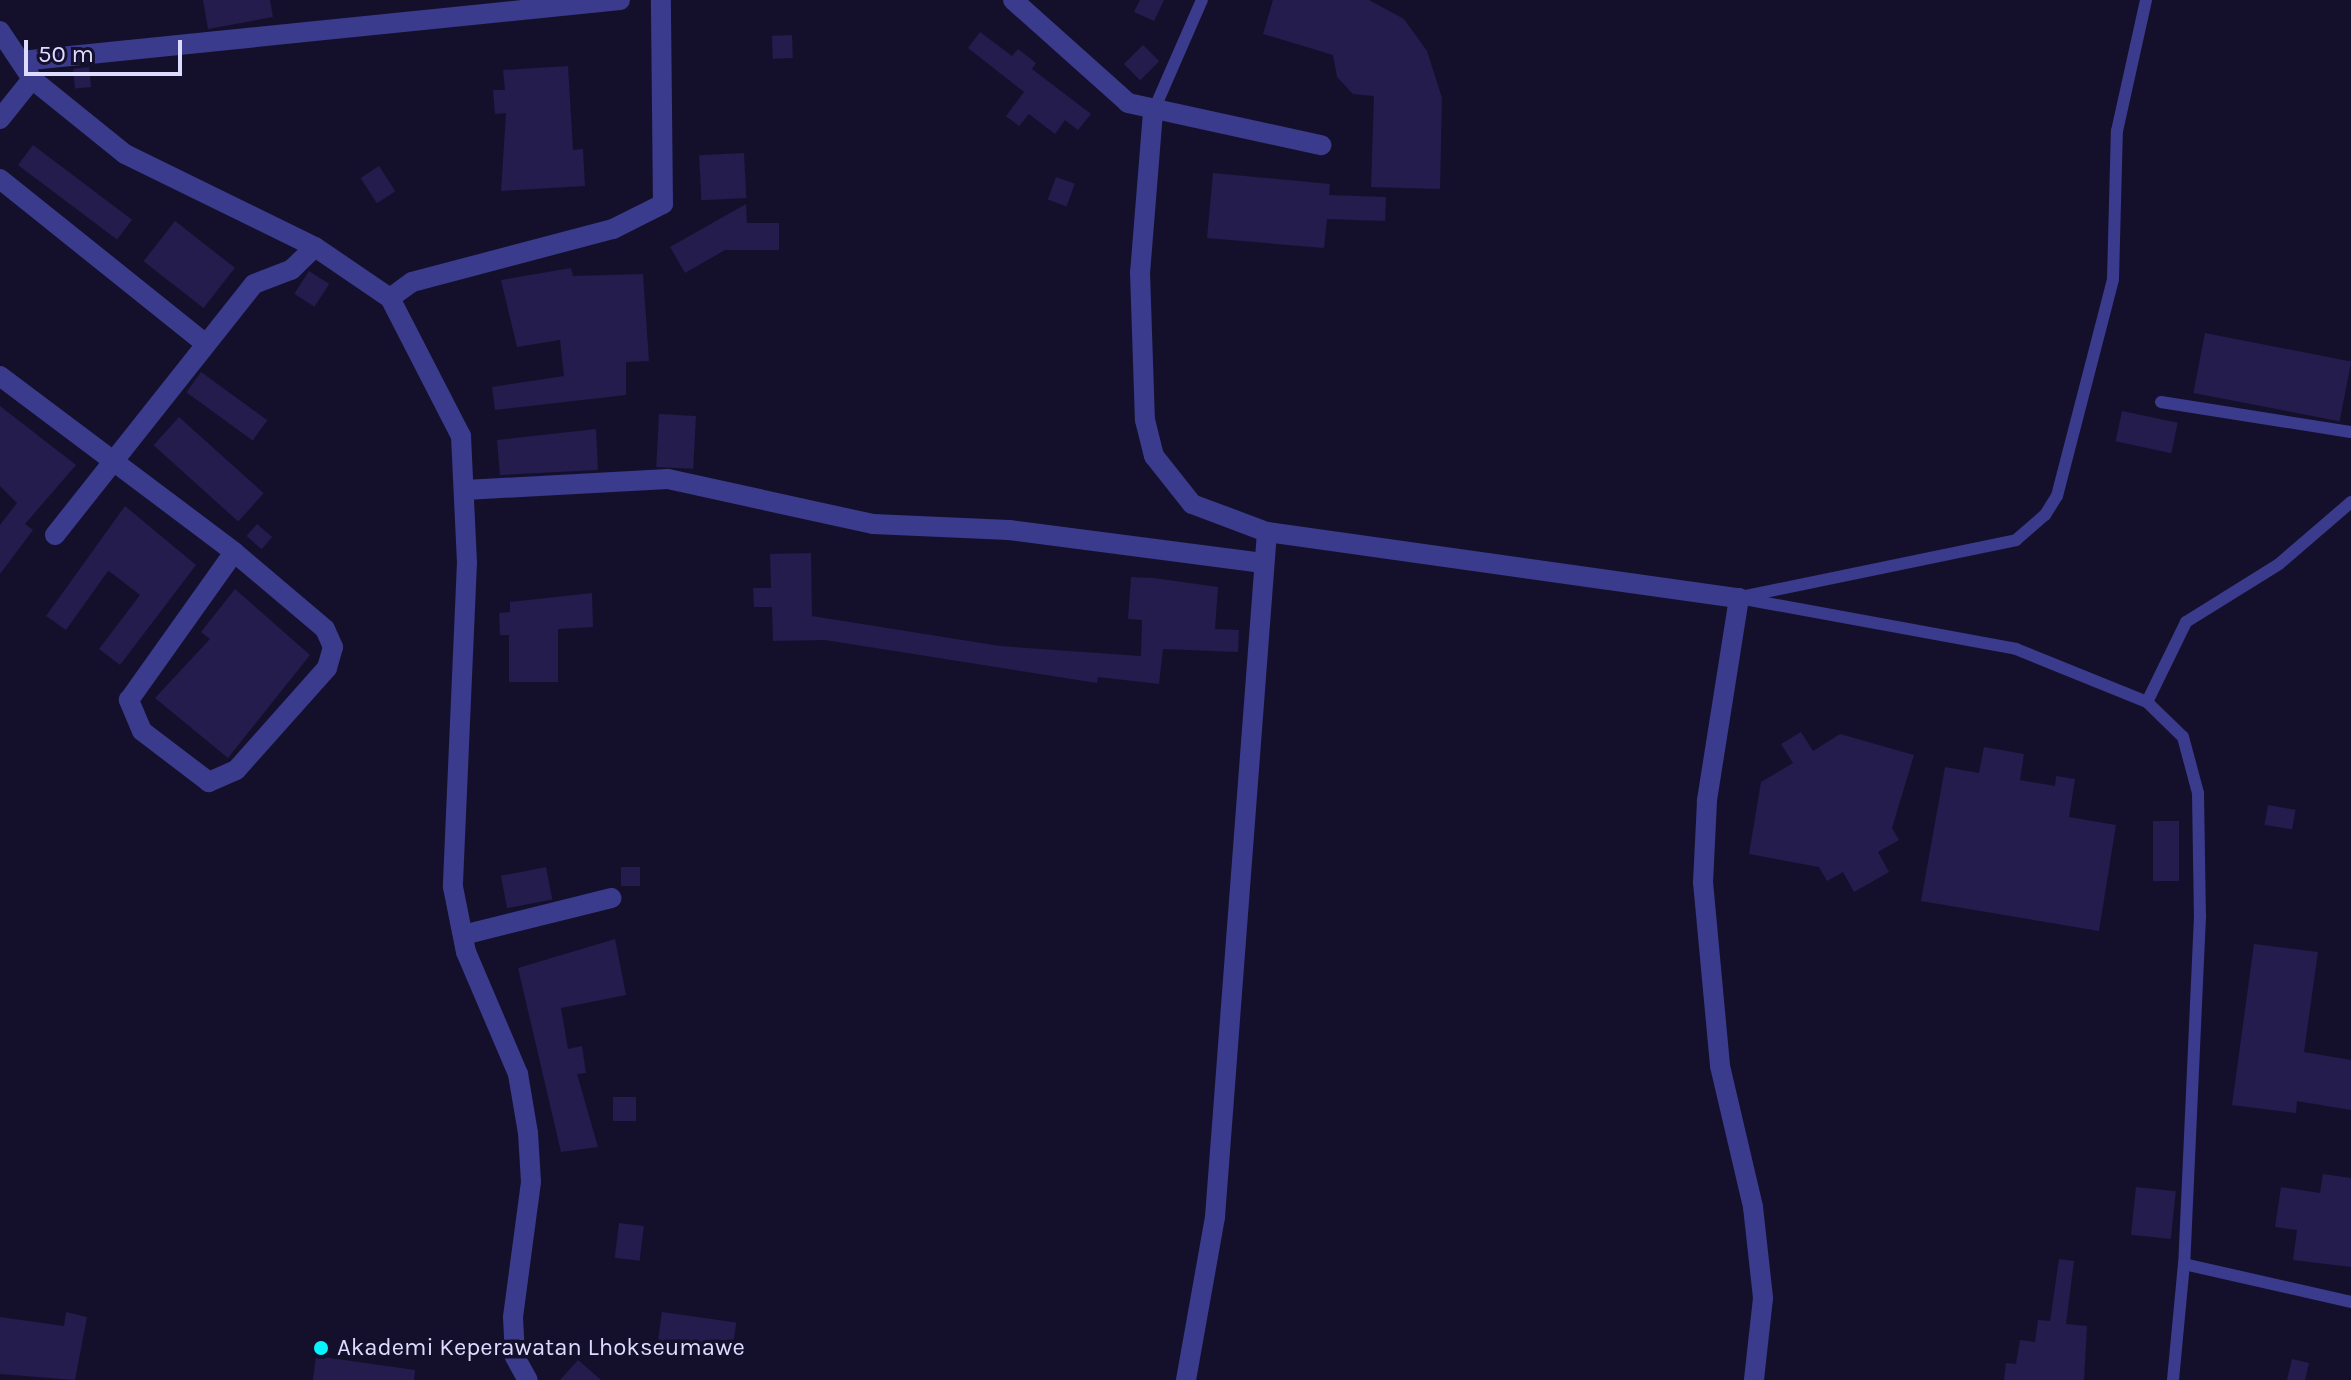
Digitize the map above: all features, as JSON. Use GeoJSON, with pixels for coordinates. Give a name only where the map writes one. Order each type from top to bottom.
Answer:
{"type":"FeatureCollection","features":[{"type":"Feature","properties":{"kind":"street"},"geometry":{"type":"LineString","coordinates":[[26,70],[540,6],[620,0]]}},
{"type":"Feature","properties":{"kind":"street"},"geometry":{"type":"LineString","coordinates":[[390,298],[422,278],[613,229],[663,204],[661,0]]}},
{"type":"Feature","properties":{"kind":"street"},"geometry":{"type":"LineString","coordinates":[[1013,0],[1128,103],[1153,112],[1321,145]]}},
{"type":"Feature","properties":{"kind":"street"},"geometry":{"type":"LineString","coordinates":[[0,31],[26,70],[125,154],[315,247],[390,298],[461,436],[465,490],[453,794],[453,887],[463,935],[518,1074],[528,1133],[531,1182],[513,1317],[515,1357],[528,1380]]}},
{"type":"Feature","properties":{"kind":"street"},"geometry":{"type":"LineString","coordinates":[[0,119],[26,70]]}},
{"type":"Feature","properties":{"kind":"street"},"geometry":{"type":"LineString","coordinates":[[1153,112],[1140,272],[1145,420],[1154,456],[1192,504],[1267,532],[1739,598],[1707,801],[1703,882],[1720,1066],[1753,1207],[1763,1298],[1754,1380]]}},
{"type":"Feature","properties":{"kind":"street"},"geometry":{"type":"LineString","coordinates":[[0,179],[205,343]]}},
{"type":"Feature","properties":{"kind":"street"},"geometry":{"type":"LineString","coordinates":[[55,535],[254,284],[291,270],[315,247]]}},
{"type":"Feature","properties":{"kind":"street"},"geometry":{"type":"LineString","coordinates":[[0,376],[234,552],[325,629],[333,647],[327,668],[236,770],[209,782],[142,731],[129,700],[234,552]]}},
{"type":"Feature","properties":{"kind":"street"},"geometry":{"type":"LineString","coordinates":[[465,490],[668,479],[873,524],[1055,535],[1263,563]]}},
{"type":"Feature","properties":{"kind":"street"},"geometry":{"type":"LineString","coordinates":[[1186,1380],[1215,1217],[1267,532]]}},
{"type":"Feature","properties":{"kind":"street"},"geometry":{"type":"LineString","coordinates":[[463,935],[611,898]]}},
{"type":"Feature","properties":{"kind":"lane"},"geometry":{"type":"LineString","coordinates":[[1153,112],[1202,0]]}},
{"type":"Feature","properties":{"kind":"lane"},"geometry":{"type":"LineString","coordinates":[[1739,598],[2016,540],[2045,515],[2057,496],[2113,279],[2117,131],[2146,0]]}},
{"type":"Feature","properties":{"kind":"lane"},"geometry":{"type":"LineString","coordinates":[[2161,402],[2351,432]]}},
{"type":"Feature","properties":{"kind":"lane"},"geometry":{"type":"LineString","coordinates":[[2147,702],[2186,622],[2279,564],[2351,502]]}},
{"type":"Feature","properties":{"kind":"lane"},"geometry":{"type":"LineString","coordinates":[[1739,598],[2016,649],[2147,702],[2183,737],[2198,793],[2197,1022],[2184,1264],[2173,1380]]}},
{"type":"Feature","properties":{"kind":"lane"},"geometry":{"type":"LineString","coordinates":[[2184,1264],[2351,1302]]}},
{"type":"Feature","properties":{"kind":"building"},"geometry":{"type":"Polygon","coordinates":[[[203,0],[270,0],[273,17],[208,29],[203,0]]]}},
{"type":"Feature","properties":{"kind":"building"},"geometry":{"type":"Polygon","coordinates":[[[1140,0],[1164,0],[1154,21],[1134,12],[1140,0]]]}},
{"type":"Feature","properties":{"kind":"building"},"geometry":{"type":"Polygon","coordinates":[[[1273,0],[1369,0],[1404,19],[1427,51],[1442,98],[1440,189],[1371,187],[1374,96],[1353,94],[1337,77],[1333,55],[1263,34],[1273,0]]]}},
{"type":"Feature","properties":{"kind":"building"},"geometry":{"type":"Polygon","coordinates":[[[980,32],[1012,56],[1018,49],[1036,63],[1032,69],[1091,114],[1078,130],[1065,120],[1055,134],[1029,114],[1019,126],[1006,116],[1024,92],[968,48],[980,32]]]}},
{"type":"Feature","properties":{"kind":"building"},"geometry":{"type":"Polygon","coordinates":[[[792,35],[793,58],[773,59],[772,36],[792,35]]]}},
{"type":"Feature","properties":{"kind":"building"},"geometry":{"type":"Polygon","coordinates":[[[1143,45],[1159,61],[1140,80],[1124,64],[1143,45]]]}},
{"type":"Feature","properties":{"kind":"building"},"geometry":{"type":"Polygon","coordinates":[[[568,66],[573,150],[583,149],[585,186],[501,191],[506,113],[495,114],[493,90],[505,90],[503,70],[568,66]]]}},
{"type":"Feature","properties":{"kind":"building"},"geometry":{"type":"Polygon","coordinates":[[[89,67],[91,87],[75,89],[73,69],[89,67]]]}},
{"type":"Feature","properties":{"kind":"building"},"geometry":{"type":"Polygon","coordinates":[[[33,145],[132,220],[117,240],[18,165],[33,145]]]}},
{"type":"Feature","properties":{"kind":"building"},"geometry":{"type":"Polygon","coordinates":[[[744,153],[746,198],[701,200],[699,155],[744,153]]]}},
{"type":"Feature","properties":{"kind":"building"},"geometry":{"type":"Polygon","coordinates":[[[379,166],[395,191],[377,203],[361,178],[379,166]]]}},
{"type":"Feature","properties":{"kind":"building"},"geometry":{"type":"Polygon","coordinates":[[[1213,173],[1330,184],[1329,195],[1386,197],[1385,221],[1327,219],[1324,248],[1207,238],[1213,173]]]}},
{"type":"Feature","properties":{"kind":"building"},"geometry":{"type":"Polygon","coordinates":[[[1056,177],[1075,184],[1067,206],[1048,200],[1056,177]]]}},
{"type":"Feature","properties":{"kind":"building"},"geometry":{"type":"Polygon","coordinates":[[[746,204],[747,223],[779,223],[779,250],[725,250],[685,273],[670,247],[746,204]]]}},
{"type":"Feature","properties":{"kind":"building"},"geometry":{"type":"Polygon","coordinates":[[[175,221],[235,268],[203,308],[144,261],[175,221]]]}},
{"type":"Feature","properties":{"kind":"building"},"geometry":{"type":"Polygon","coordinates":[[[571,268],[573,276],[643,274],[649,361],[626,362],[626,395],[495,410],[492,387],[564,376],[560,340],[517,347],[501,280],[571,268]]]}},
{"type":"Feature","properties":{"kind":"building"},"geometry":{"type":"Polygon","coordinates":[[[309,271],[329,284],[314,307],[294,294],[309,271]]]}},
{"type":"Feature","properties":{"kind":"building"},"geometry":{"type":"Polygon","coordinates":[[[2205,333],[2351,361],[2340,421],[2193,393],[2205,333]]]}},
{"type":"Feature","properties":{"kind":"building"},"geometry":{"type":"Polygon","coordinates":[[[201,372],[267,420],[253,440],[186,392],[201,372]]]}},
{"type":"Feature","properties":{"kind":"building"},"geometry":{"type":"Polygon","coordinates":[[[0,406],[76,465],[25,524],[33,530],[0,574],[0,525],[17,503],[0,486],[0,406]]]}},
{"type":"Feature","properties":{"kind":"building"},"geometry":{"type":"Polygon","coordinates":[[[2122,411],[2178,423],[2171,453],[2116,441],[2122,411]]]}},
{"type":"Feature","properties":{"kind":"building"},"geometry":{"type":"Polygon","coordinates":[[[659,414],[696,416],[693,469],[656,467],[659,414]]]}},
{"type":"Feature","properties":{"kind":"building"},"geometry":{"type":"Polygon","coordinates":[[[179,417],[264,493],[238,522],[154,445],[179,417]]]}},
{"type":"Feature","properties":{"kind":"building"},"geometry":{"type":"Polygon","coordinates":[[[596,429],[598,470],[500,475],[497,440],[596,429]]]}},
{"type":"Feature","properties":{"kind":"building"},"geometry":{"type":"Polygon","coordinates":[[[125,506],[196,565],[120,665],[99,649],[140,595],[113,574],[108,571],[66,630],[46,616],[125,506]]]}},
{"type":"Feature","properties":{"kind":"building"},"geometry":{"type":"Polygon","coordinates":[[[257,524],[272,537],[262,549],[247,536],[257,524]]]}},
{"type":"Feature","properties":{"kind":"building"},"geometry":{"type":"Polygon","coordinates":[[[811,553],[812,616],[1000,646],[1141,656],[1142,620],[1128,619],[1131,577],[1154,578],[1218,587],[1215,629],[1239,630],[1238,652],[1163,649],[1159,684],[1098,677],[1097,683],[825,640],[773,641],[772,607],[754,607],[753,588],[771,588],[770,554],[811,553]]]}},
{"type":"Feature","properties":{"kind":"building"},"geometry":{"type":"Polygon","coordinates":[[[235,589],[310,655],[228,758],[155,698],[210,639],[201,632],[235,589]]]}},
{"type":"Feature","properties":{"kind":"building"},"geometry":{"type":"Polygon","coordinates":[[[592,593],[593,627],[558,629],[558,682],[509,682],[509,635],[500,635],[499,613],[510,612],[510,602],[592,593]]]}},
{"type":"Feature","properties":{"kind":"building"},"geometry":{"type":"Polygon","coordinates":[[[1801,732],[1813,751],[1840,734],[1914,755],[1892,828],[1899,840],[1878,852],[1889,872],[1854,892],[1843,872],[1827,881],[1819,867],[1749,854],[1761,782],[1793,763],[1781,744],[1801,732]]]}},
{"type":"Feature","properties":{"kind":"building"},"geometry":{"type":"Polygon","coordinates":[[[1984,747],[2024,754],[2020,780],[2055,786],[2056,776],[2075,779],[2069,817],[2116,825],[2099,931],[1921,901],[1945,767],[1979,773],[1984,747]]]}},
{"type":"Feature","properties":{"kind":"building"},"geometry":{"type":"Polygon","coordinates":[[[2268,805],[2296,810],[2292,830],[2265,825],[2268,805]]]}},
{"type":"Feature","properties":{"kind":"building"},"geometry":{"type":"Polygon","coordinates":[[[2153,821],[2179,821],[2179,881],[2153,881],[2153,821]]]}},
{"type":"Feature","properties":{"kind":"building"},"geometry":{"type":"Polygon","coordinates":[[[546,867],[552,899],[507,908],[501,876],[546,867]]]}},
{"type":"Feature","properties":{"kind":"building"},"geometry":{"type":"Polygon","coordinates":[[[621,867],[640,867],[640,886],[621,886],[621,867]]]}},
{"type":"Feature","properties":{"kind":"building"},"geometry":{"type":"Polygon","coordinates":[[[615,939],[626,995],[561,1008],[568,1049],[582,1046],[586,1073],[577,1074],[598,1147],[561,1152],[518,968],[615,939]]]}},
{"type":"Feature","properties":{"kind":"building"},"geometry":{"type":"Polygon","coordinates":[[[2254,944],[2318,952],[2304,1052],[2351,1060],[2351,1110],[2297,1101],[2296,1113],[2232,1105],[2254,944]]]}},
{"type":"Feature","properties":{"kind":"building"},"geometry":{"type":"Polygon","coordinates":[[[613,1097],[636,1097],[636,1121],[613,1121],[613,1097]]]}},
{"type":"Feature","properties":{"kind":"building"},"geometry":{"type":"Polygon","coordinates":[[[2323,1174],[2351,1178],[2351,1267],[2293,1260],[2297,1230],[2275,1227],[2281,1187],[2320,1193],[2323,1174]]]}},
{"type":"Feature","properties":{"kind":"building"},"geometry":{"type":"Polygon","coordinates":[[[2136,1187],[2176,1191],[2171,1239],[2131,1235],[2136,1187]]]}},
{"type":"Feature","properties":{"kind":"building"},"geometry":{"type":"Polygon","coordinates":[[[619,1223],[644,1226],[640,1261],[615,1258],[619,1223]]]}},
{"type":"Feature","properties":{"kind":"building"},"geometry":{"type":"Polygon","coordinates":[[[2059,1259],[2074,1261],[2066,1324],[2087,1326],[2084,1380],[2004,1380],[2006,1363],[2016,1364],[2020,1340],[2035,1342],[2038,1320],[2050,1321],[2059,1259]]]}},
{"type":"Feature","properties":{"kind":"building"},"geometry":{"type":"Polygon","coordinates":[[[66,1312],[87,1317],[75,1380],[0,1374],[0,1317],[64,1326],[66,1312]]]}},
{"type":"Feature","properties":{"kind":"building"},"geometry":{"type":"Polygon","coordinates":[[[662,1312],[736,1322],[731,1358],[657,1348],[662,1312]]]}},
{"type":"Feature","properties":{"kind":"building"},"geometry":{"type":"Polygon","coordinates":[[[316,1356],[415,1370],[414,1380],[313,1380],[316,1356]]]}},
{"type":"Feature","properties":{"kind":"building"},"geometry":{"type":"Polygon","coordinates":[[[2292,1359],[2309,1363],[2305,1380],[2287,1380],[2292,1359]]]}},
{"type":"Feature","properties":{"kind":"building"},"geometry":{"type":"Polygon","coordinates":[[[578,1360],[601,1380],[560,1380],[578,1360]]]}},
{"type":"Feature","properties":{"kind":"place","name":"Akademi Keperawatan Lhokseumawe"},"geometry":{"type":"Point","coordinates":[321,1348]}}]}
